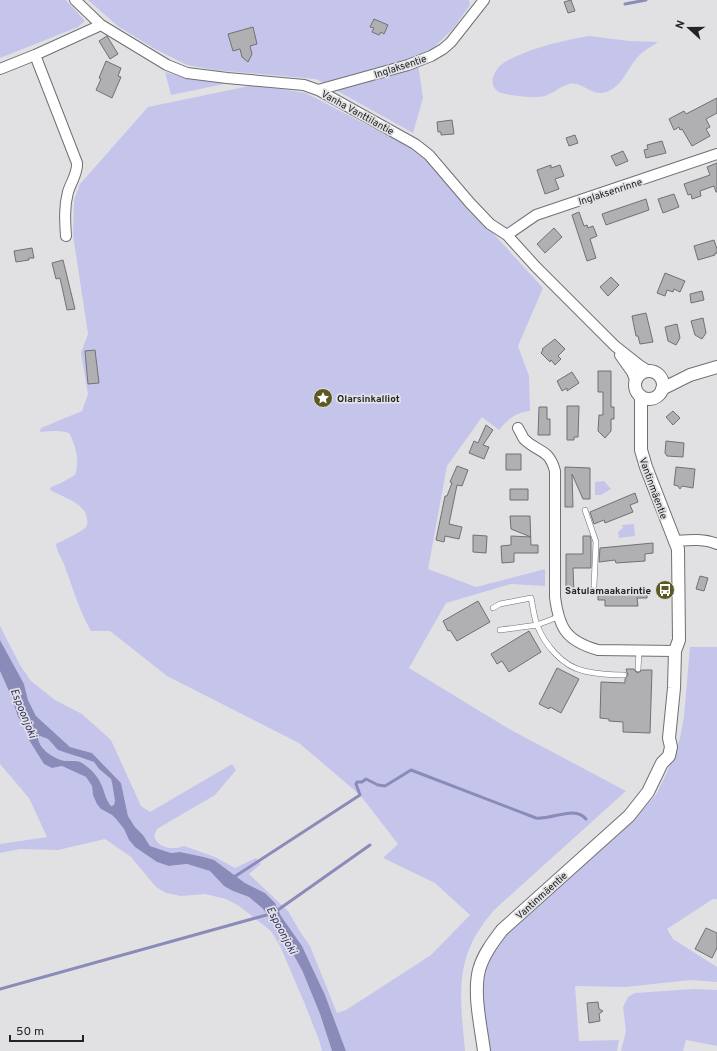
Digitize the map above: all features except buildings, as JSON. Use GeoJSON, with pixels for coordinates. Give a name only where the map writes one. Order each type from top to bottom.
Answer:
{"type":"FeatureCollection","features":[{"type":"Feature","properties":{"kind":"street","name":"Vanha Vanttilantie"},"geometry":{"type":"LineString","coordinates":[[75,0],[101,25],[167,65],[187,72],[227,78],[304,85],[318,90],[415,144],[429,155],[490,224],[507,235],[536,267],[615,346],[639,365],[655,374]]}},
{"type":"Feature","properties":{"kind":"street","name":"Inglaksentie"},"geometry":{"type":"LineString","coordinates":[[318,90],[408,65],[432,56],[451,42],[484,0]]}},
{"type":"Feature","properties":{"kind":"street"},"geometry":{"type":"LineString","coordinates":[[0,69],[35,56],[101,25]]}},
{"type":"Feature","properties":{"kind":"street"},"geometry":{"type":"LineString","coordinates":[[35,56],[77,163],[78,169],[68,192],[66,204],[66,236]]}},
{"type":"Feature","properties":{"kind":"street","name":"Inglaksenrinne"},"geometry":{"type":"LineString","coordinates":[[507,235],[536,215],[717,154]]}},
{"type":"Feature","properties":{"kind":"street","name":"Vanha Vanttilantie"},"geometry":{"type":"LineString","coordinates":[[615,346],[632,372],[636,382]]}},
{"type":"Feature","properties":{"kind":"street"},"geometry":{"type":"LineString","coordinates":[[662,389],[690,375],[717,367]]}},
{"type":"Feature","properties":{"kind":"street"},"geometry":{"type":"LineString","coordinates":[[655,374],[663,385],[662,389],[659,396],[646,398],[636,390],[636,382],[641,374],[655,374],[670,375],[690,375]]}},
{"type":"Feature","properties":{"kind":"street","name":"Vantinmäentie"},"geometry":{"type":"LineString","coordinates":[[484,1051],[477,991],[479,971],[484,957],[492,943],[502,930],[629,816],[648,792],[662,763],[669,756],[671,747],[669,738],[674,688],[675,651],[671,640],[670,550],[674,541],[641,450],[641,433],[646,398]]}},
{"type":"Feature","properties":{"kind":"street"},"geometry":{"type":"LineString","coordinates":[[518,428],[524,439],[546,454],[552,461],[555,471],[555,597],[558,616],[566,633],[576,642],[586,647],[598,650],[675,651]]}},
{"type":"Feature","properties":{"kind":"street"},"geometry":{"type":"LineString","coordinates":[[674,541],[699,540],[717,544]]}},
{"type":"Feature","properties":{"kind":"lane"},"geometry":{"type":"LineString","coordinates":[[585,510],[596,542],[594,586]]}},
{"type":"Feature","properties":{"kind":"lane"},"geometry":{"type":"LineString","coordinates":[[493,608],[500,604],[531,598],[537,624],[550,647],[564,661],[583,671],[624,675]]}},
{"type":"Feature","properties":{"kind":"lane"},"geometry":{"type":"LineString","coordinates":[[500,630],[537,624],[558,616]]}},
{"type":"Feature","properties":{"kind":"lane"},"geometry":{"type":"LineString","coordinates":[[638,670],[639,651]]}},
{"type":"Feature","properties":{"kind":"shaded area"},"geometry":{"type":"Polygon","coordinates":[[[0,0],[66,0],[85,21],[78,27],[0,58],[0,0]]]}},
{"type":"Feature","properties":{"kind":"shaded area"},"geometry":{"type":"Polygon","coordinates":[[[88,0],[469,0],[470,5],[453,29],[434,47],[417,57],[423,98],[413,133],[316,79],[215,70],[187,65],[155,49],[119,27],[88,0]]]}},
{"type":"Feature","properties":{"kind":"shaded area"},"geometry":{"type":"Polygon","coordinates":[[[589,36],[630,41],[658,42],[638,56],[624,77],[614,88],[603,93],[598,93],[574,83],[565,85],[542,97],[524,97],[506,94],[495,89],[493,85],[493,76],[498,68],[505,62],[524,53],[546,46],[589,36]]]}},
{"type":"Feature","properties":{"kind":"shaded area"},"geometry":{"type":"Polygon","coordinates":[[[165,72],[184,78],[229,83],[171,95],[165,72]]]}},
{"type":"Feature","properties":{"kind":"shaded area"},"geometry":{"type":"Polygon","coordinates":[[[254,85],[306,93],[413,149],[427,161],[543,288],[518,346],[529,376],[530,411],[520,413],[512,417],[499,430],[482,417],[447,466],[428,569],[476,587],[545,569],[545,586],[511,584],[446,603],[409,668],[511,730],[626,791],[494,910],[478,932],[470,947],[461,985],[465,1051],[346,1051],[325,995],[302,946],[281,916],[275,903],[265,893],[245,883],[214,860],[180,852],[171,853],[150,846],[128,816],[121,783],[92,753],[70,747],[36,716],[28,700],[24,684],[0,640],[0,626],[20,665],[31,681],[55,700],[82,714],[111,740],[141,806],[150,812],[232,764],[236,770],[215,795],[157,829],[154,836],[159,844],[163,846],[176,848],[184,846],[215,857],[235,868],[256,858],[261,864],[249,874],[288,911],[310,946],[337,1013],[346,1010],[431,955],[470,915],[435,883],[383,858],[398,844],[360,795],[299,743],[167,676],[110,631],[91,631],[80,607],[64,564],[58,553],[56,544],[81,531],[87,524],[87,518],[82,508],[50,490],[51,487],[75,475],[77,459],[74,443],[69,433],[58,431],[40,432],[41,428],[82,411],[88,394],[81,353],[88,334],[73,235],[74,200],[80,184],[148,107],[254,85]]]}},
{"type":"Feature","properties":{"kind":"shaded area"},"geometry":{"type":"Polygon","coordinates":[[[604,481],[611,489],[601,495],[595,495],[595,482],[604,481]]]}},
{"type":"Feature","properties":{"kind":"shaded area"},"geometry":{"type":"Polygon","coordinates":[[[634,524],[635,536],[619,538],[618,532],[623,528],[622,525],[634,524]]]}},
{"type":"Feature","properties":{"kind":"shaded area"},"geometry":{"type":"Polygon","coordinates":[[[690,647],[717,647],[717,899],[713,899],[667,929],[673,939],[717,967],[717,982],[690,980],[626,987],[575,986],[579,1041],[619,1040],[617,1051],[490,1051],[485,1013],[484,987],[488,962],[493,950],[505,932],[634,819],[656,795],[668,770],[680,738],[684,716],[690,647]]]}},
{"type":"Feature","properties":{"kind":"shaded area"},"geometry":{"type":"Polygon","coordinates":[[[0,671],[18,717],[29,731],[29,740],[52,768],[62,766],[86,777],[92,786],[93,795],[101,809],[116,819],[135,847],[173,866],[187,864],[211,871],[220,882],[233,891],[249,897],[262,908],[274,922],[280,936],[302,970],[320,1014],[332,1051],[322,1051],[304,1002],[280,946],[271,931],[239,906],[226,899],[205,894],[181,896],[166,893],[156,887],[131,857],[105,839],[58,850],[20,849],[0,853],[0,844],[47,837],[29,798],[0,764],[0,671]]]}},
{"type":"Feature","properties":{"kind":"shaded area"},"geometry":{"type":"Polygon","coordinates":[[[39,736],[48,739],[53,745],[80,758],[94,762],[99,769],[111,779],[115,801],[114,805],[112,806],[106,800],[105,795],[75,760],[62,760],[50,754],[40,745],[39,736]]]}},
{"type":"Feature","properties":{"kind":"shaded area"},"geometry":{"type":"Polygon","coordinates":[[[694,989],[717,990],[717,1046],[686,1040],[683,1051],[621,1051],[626,1031],[623,1007],[628,997],[635,993],[694,989]]]}},
{"type":"Feature","properties":{"kind":"water","name":"Espoonjoki"},"geometry":{"type":"Polygon","coordinates":[[[0,640],[24,684],[28,700],[36,716],[70,747],[92,753],[121,783],[128,816],[150,846],[171,853],[180,852],[214,860],[245,883],[265,893],[275,903],[281,916],[302,946],[325,995],[346,1051],[332,1051],[320,1014],[302,970],[280,936],[274,922],[262,908],[249,897],[224,886],[210,871],[187,864],[169,866],[157,862],[135,847],[116,819],[101,809],[97,804],[93,795],[92,786],[86,777],[62,766],[52,768],[44,764],[29,740],[29,731],[18,717],[0,671],[0,640]],[[40,736],[38,737],[43,748],[53,757],[64,761],[79,762],[90,769],[99,781],[111,806],[114,805],[115,801],[111,779],[99,769],[94,762],[58,750],[48,739],[40,736]]]}},
{"type":"Feature","properties":{"kind":"waterway"},"geometry":{"type":"LineString","coordinates":[[625,4],[646,0]]}},
{"type":"Feature","properties":{"kind":"waterway"},"geometry":{"type":"LineString","coordinates":[[234,877],[360,795],[356,784],[357,782],[362,782],[366,779],[378,785],[385,786],[411,770],[536,818],[576,813],[586,819]]}},
{"type":"Feature","properties":{"kind":"waterway","name":"Espoonjoki"},"geometry":{"type":"LineString","coordinates":[[275,912],[370,845]]}},
{"type":"Feature","properties":{"kind":"waterway","name":"Espoonjoki"},"geometry":{"type":"LineString","coordinates":[[0,989],[270,914]]}},
{"type":"Feature","properties":{"kind":"place","name":"Olarsinkalliot"},"geometry":{"type":"Point","coordinates":[323,398]}},
{"type":"Feature","properties":{"kind":"place","name":"Satulamaakarintie"},"geometry":{"type":"Point","coordinates":[665,590]}}]}
